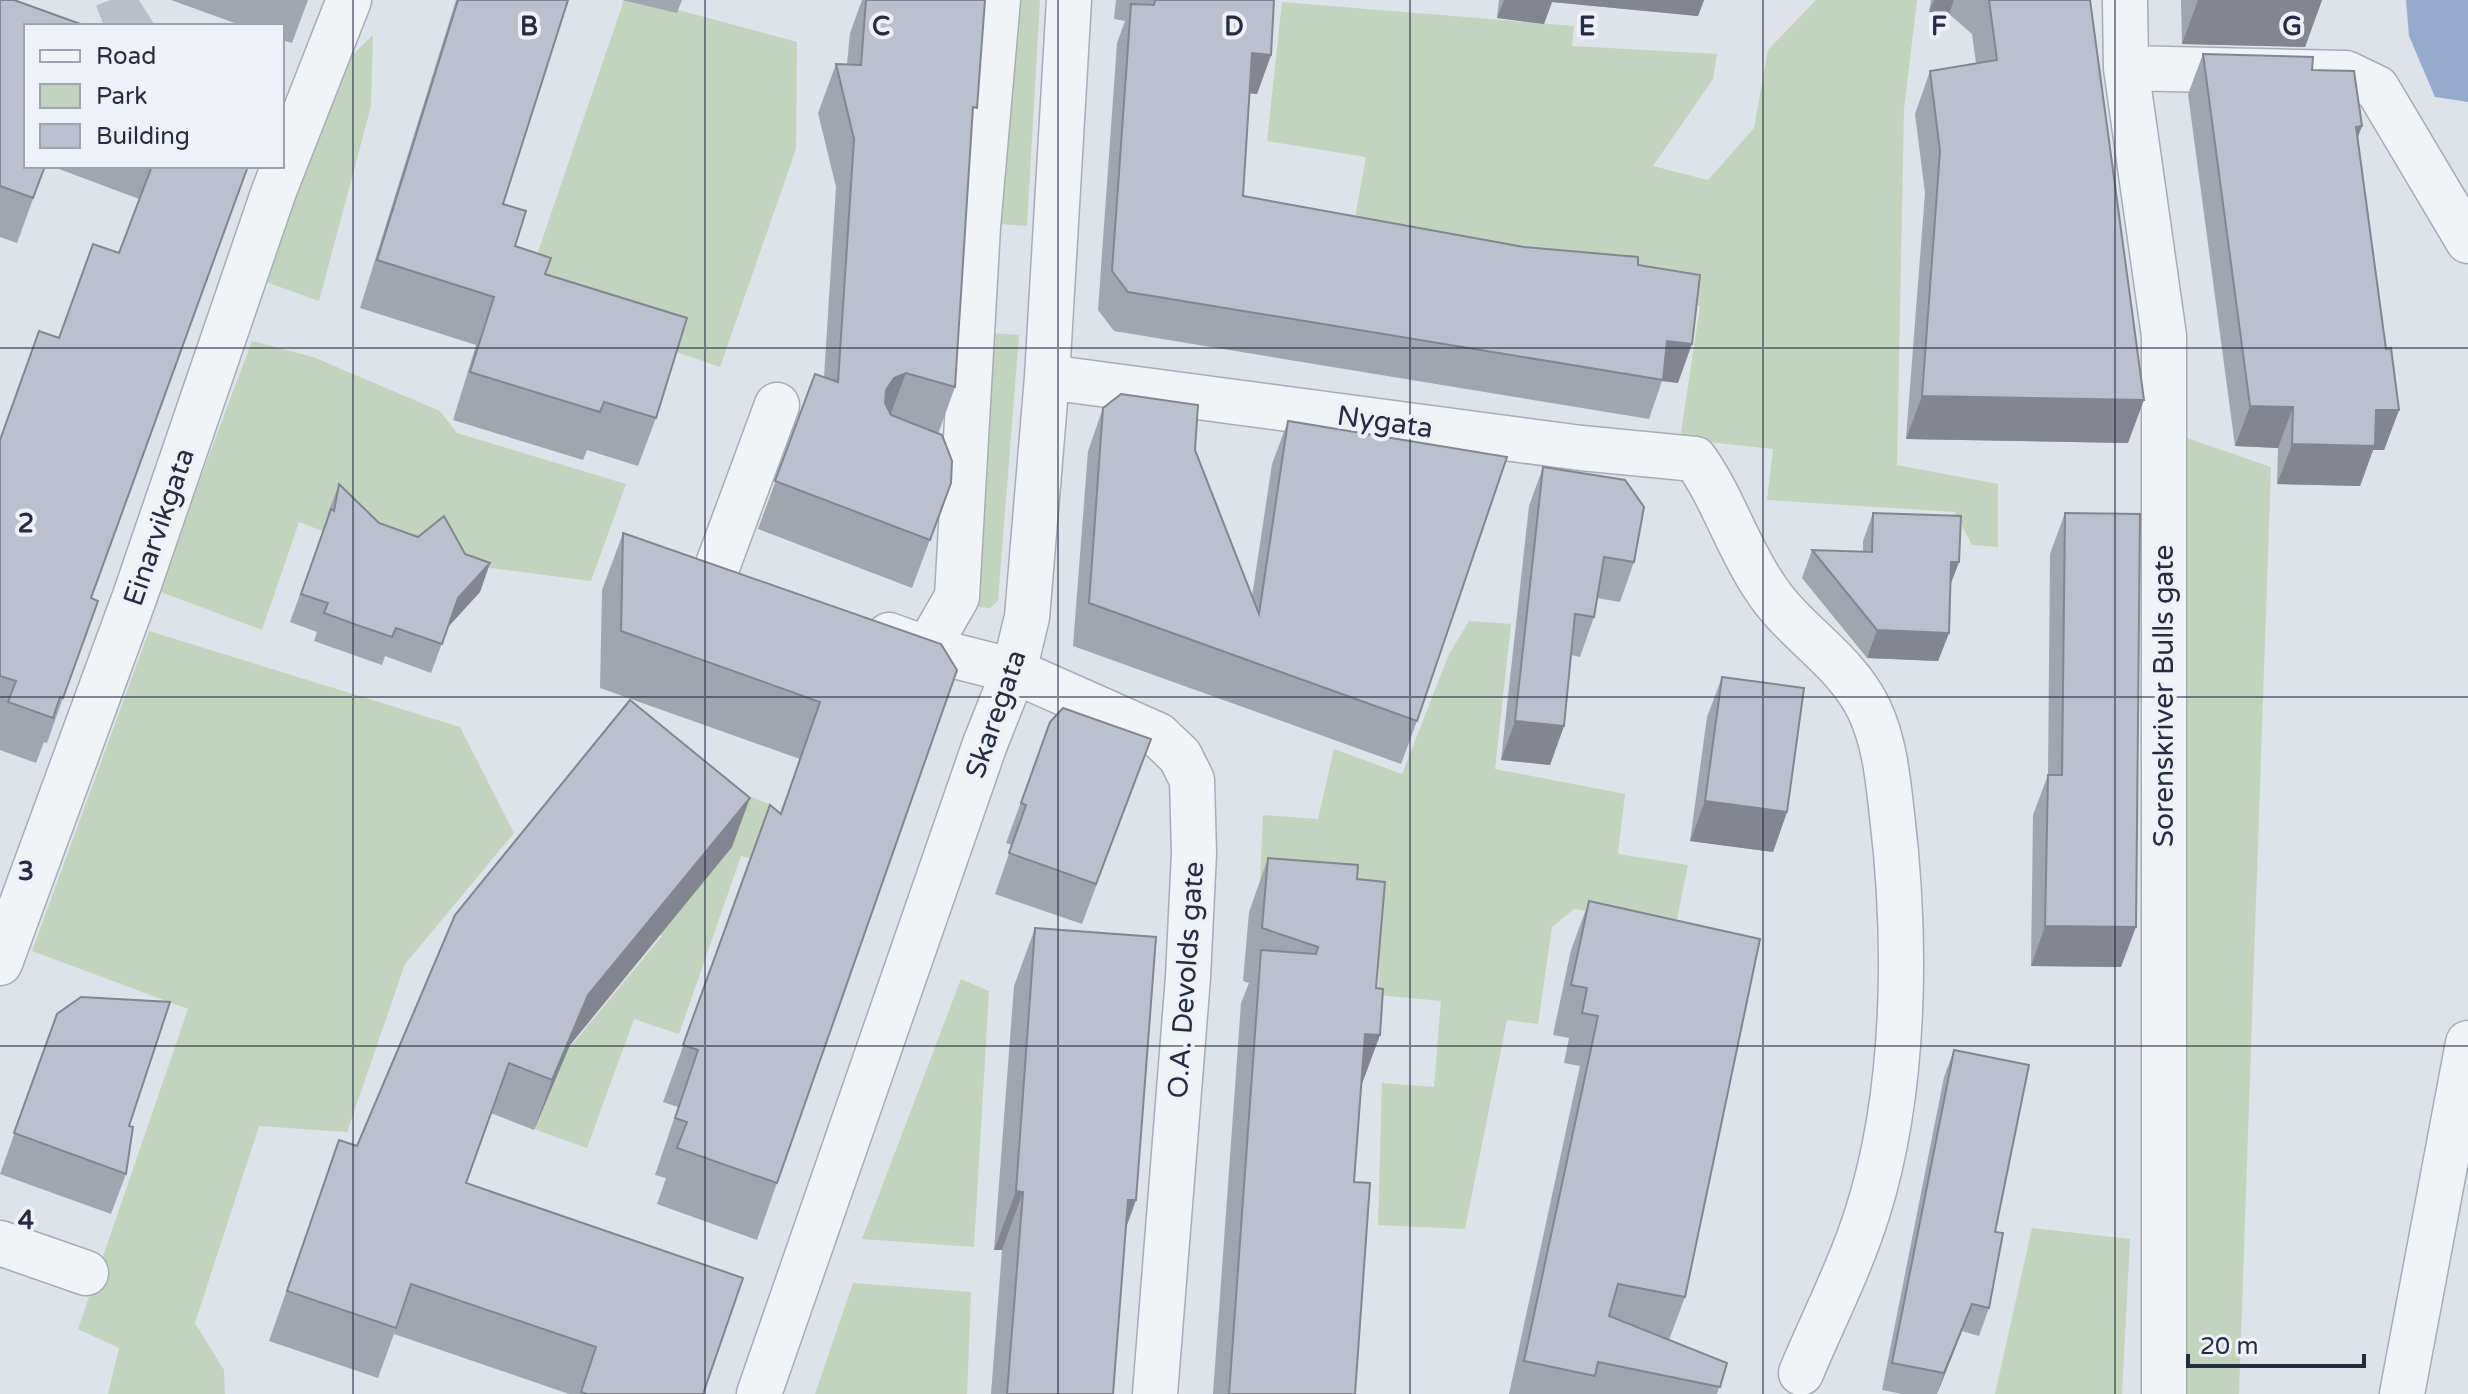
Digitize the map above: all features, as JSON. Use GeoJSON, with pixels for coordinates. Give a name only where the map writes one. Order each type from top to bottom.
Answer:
{"type":"FeatureCollection","features":[{"type":"Feature","properties":{"kind":"street","name":"Einarvikgata"},"geometry":{"type":"LineString","coordinates":[[284,125],[297,84],[349,0]]}},
{"type":"Feature","properties":{"kind":"street"},"geometry":{"type":"LineString","coordinates":[[927,649],[957,597],[978,227],[998,0]]}},
{"type":"Feature","properties":{"kind":"street","name":"Skaregata"},"geometry":{"type":"LineString","coordinates":[[759,1394],[985,744],[1014,671],[1027,617],[1047,377],[1069,0]]}},
{"type":"Feature","properties":{"kind":"street","name":"Sorenskriver Bulls gate"},"geometry":{"type":"LineString","coordinates":[[2125,0],[2126,68],[2164,336],[2164,1394]]}},
{"type":"Feature","properties":{"kind":"street"},"geometry":{"type":"LineString","coordinates":[[2126,68],[2346,73],[2377,88],[2468,241]]}},
{"type":"Feature","properties":{"kind":"street","name":"Einarvikgata"},"geometry":{"type":"LineString","coordinates":[[0,963],[135,596],[270,168]]}},
{"type":"Feature","properties":{"kind":"street","name":"Nygata"},"geometry":{"type":"LineString","coordinates":[[1047,377],[1581,448],[1695,459],[1711,482],[1763,585],[1789,619],[1840,666],[1869,709],[1885,755],[1901,888],[1900,1032],[1878,1173],[1867,1214],[1801,1373]]}},
{"type":"Feature","properties":{"kind":"street"},"geometry":{"type":"LineString","coordinates":[[716,570],[777,405]]}},
{"type":"Feature","properties":{"kind":"street"},"geometry":{"type":"LineString","coordinates":[[921,456],[964,471]]}},
{"type":"Feature","properties":{"kind":"street"},"geometry":{"type":"LineString","coordinates":[[673,556],[758,586]]}},
{"type":"Feature","properties":{"kind":"street","name":"O.A. Devolds gate"},"geometry":{"type":"LineString","coordinates":[[857,623],[927,649],[1014,671],[1158,735],[1180,756],[1192,780],[1194,853],[1188,977],[1155,1394]]}},
{"type":"Feature","properties":{"kind":"street"},"geometry":{"type":"LineString","coordinates":[[2402,1394],[2468,1043]]}},
{"type":"Feature","properties":{"kind":"street"},"geometry":{"type":"LineString","coordinates":[[0,1243],[86,1273]]}},
{"type":"Feature","properties":{"kind":"green space"},"geometry":{"type":"Polygon","coordinates":[[[624,0],[641,0],[797,42],[796,149],[720,367],[539,305],[527,284],[624,0]]]}},
{"type":"Feature","properties":{"kind":"green space"},"geometry":{"type":"Polygon","coordinates":[[[1014,0],[1040,0],[1027,226],[999,224],[1014,0]]]}},
{"type":"Feature","properties":{"kind":"green space"},"geometry":{"type":"Polygon","coordinates":[[[1816,0],[1917,0],[1904,109],[1897,465],[1998,484],[1998,547],[1972,545],[1955,512],[1767,500],[1773,449],[1680,439],[1700,306],[1349,251],[1366,157],[1267,141],[1282,2],[1574,26],[1572,46],[1717,54],[1713,79],[1653,166],[1708,180],[1754,128],[1768,50],[1816,0]]]}},
{"type":"Feature","properties":{"kind":"green space"},"geometry":{"type":"Polygon","coordinates":[[[373,35],[371,106],[319,301],[263,281],[344,63],[373,35]]]}},
{"type":"Feature","properties":{"kind":"green space"},"geometry":{"type":"Polygon","coordinates":[[[990,333],[1019,335],[998,601],[990,608],[979,607],[974,600],[990,333]]]}},
{"type":"Feature","properties":{"kind":"green space"},"geometry":{"type":"Polygon","coordinates":[[[252,341],[313,357],[440,411],[457,433],[626,484],[591,581],[483,567],[474,589],[299,522],[262,630],[158,591],[252,341]]]}},
{"type":"Feature","properties":{"kind":"green space"},"geometry":{"type":"Polygon","coordinates":[[[2181,436],[2271,467],[2239,1394],[2186,1394],[2181,436]]]}},
{"type":"Feature","properties":{"kind":"green space"},"geometry":{"type":"Polygon","coordinates":[[[1469,621],[1511,624],[1495,769],[1625,794],[1618,854],[1688,865],[1676,924],[1574,909],[1552,927],[1538,1024],[1507,1020],[1465,1229],[1378,1225],[1382,1083],[1434,1087],[1441,1001],[1378,995],[1381,913],[1259,905],[1263,815],[1318,819],[1334,749],[1402,774],[1449,654],[1469,621]]]}},
{"type":"Feature","properties":{"kind":"green space"},"geometry":{"type":"Polygon","coordinates":[[[149,631],[460,727],[514,833],[405,964],[347,1132],[259,1126],[195,1323],[224,1370],[225,1394],[108,1394],[119,1348],[78,1329],[188,1009],[32,951],[149,631]]]}},
{"type":"Feature","properties":{"kind":"green space"},"geometry":{"type":"Polygon","coordinates":[[[654,761],[772,805],[756,860],[741,856],[679,1034],[634,1019],[587,1148],[531,1128],[562,1057],[662,936],[629,906],[654,761]]]}},
{"type":"Feature","properties":{"kind":"green space"},"geometry":{"type":"Polygon","coordinates":[[[961,979],[989,991],[974,1247],[862,1239],[961,979]]]}},
{"type":"Feature","properties":{"kind":"green space"},"geometry":{"type":"Polygon","coordinates":[[[2032,1228],[2130,1239],[2122,1394],[1995,1394],[2032,1228]]]}},
{"type":"Feature","properties":{"kind":"green space"},"geometry":{"type":"Polygon","coordinates":[[[853,1283],[971,1292],[967,1394],[815,1394],[853,1283]]]}},
{"type":"Feature","properties":{"kind":"water"},"geometry":{"type":"Polygon","coordinates":[[[2406,0],[2468,0],[2468,102],[2435,97],[2409,36],[2406,0]]]}},
{"type":"Feature","properties":{"kind":"building"},"geometry":{"type":"Polygon","coordinates":[[[0,0],[14,0],[80,24],[24,24],[24,168],[44,168],[33,198],[0,186],[0,0]]]}},
{"type":"Feature","properties":{"kind":"building"},"geometry":{"type":"Polygon","coordinates":[[[458,0],[568,0],[503,204],[526,211],[515,246],[551,258],[545,274],[687,318],[656,418],[604,402],[600,412],[470,372],[494,297],[377,260],[458,0]]]}},
{"type":"Feature","properties":{"kind":"building"},"geometry":{"type":"Polygon","coordinates":[[[866,0],[985,0],[977,108],[973,107],[955,387],[906,373],[894,378],[886,390],[885,403],[891,415],[942,435],[952,461],[951,483],[930,540],[775,481],[815,374],[838,382],[854,139],[836,64],[861,65],[866,0]]]}},
{"type":"Feature","properties":{"kind":"building"},"geometry":{"type":"Polygon","coordinates":[[[1155,0],[1274,0],[1271,55],[1252,53],[1243,196],[1524,247],[1638,257],[1638,265],[1700,275],[1692,344],[1667,341],[1663,380],[1128,292],[1112,271],[1131,4],[1154,5],[1155,0]]]}},
{"type":"Feature","properties":{"kind":"building"},"geometry":{"type":"Polygon","coordinates":[[[1989,0],[2090,0],[2144,400],[1922,396],[1940,151],[1930,71],[1997,60],[1989,0]]]}},
{"type":"Feature","properties":{"kind":"building"},"geometry":{"type":"Polygon","coordinates":[[[2203,54],[2313,57],[2312,70],[2354,71],[2362,126],[2356,127],[2386,349],[2391,348],[2399,410],[2376,410],[2375,446],[2292,444],[2293,407],[2250,406],[2203,54]]]}},
{"type":"Feature","properties":{"kind":"building"},"geometry":{"type":"Polygon","coordinates":[[[151,168],[247,168],[91,598],[98,601],[53,718],[8,702],[16,681],[0,676],[0,440],[39,331],[59,338],[93,244],[119,253],[151,168]]]}},
{"type":"Feature","properties":{"kind":"building"},"geometry":{"type":"Polygon","coordinates":[[[1121,394],[1198,405],[1195,450],[1259,614],[1288,421],[1507,457],[1417,721],[1089,603],[1103,408],[1121,394]]]}},
{"type":"Feature","properties":{"kind":"building"},"geometry":{"type":"Polygon","coordinates":[[[1543,467],[1625,480],[1644,507],[1634,562],[1604,557],[1594,617],[1575,614],[1564,726],[1515,721],[1543,467]]]}},
{"type":"Feature","properties":{"kind":"building"},"geometry":{"type":"Polygon","coordinates":[[[339,484],[379,523],[418,537],[444,516],[465,554],[490,563],[458,598],[442,644],[396,628],[392,637],[357,625],[324,613],[328,603],[301,594],[331,509],[334,511],[339,484]]]}},
{"type":"Feature","properties":{"kind":"building"},"geometry":{"type":"Polygon","coordinates":[[[1873,513],[1961,516],[1959,562],[1951,562],[1949,633],[1877,630],[1812,550],[1872,552],[1873,513]]]}},
{"type":"Feature","properties":{"kind":"building"},"geometry":{"type":"Polygon","coordinates":[[[2065,513],[2140,514],[2136,927],[2045,926],[2048,775],[2062,775],[2065,513]]]}},
{"type":"Feature","properties":{"kind":"building"},"geometry":{"type":"Polygon","coordinates":[[[623,533],[941,644],[957,670],[777,1183],[677,1148],[687,1122],[675,1118],[698,1050],[683,1045],[770,805],[781,814],[820,702],[621,631],[623,533]]]}},
{"type":"Feature","properties":{"kind":"building"},"geometry":{"type":"Polygon","coordinates":[[[1722,677],[1804,688],[1787,812],[1705,801],[1722,677]]]}},
{"type":"Feature","properties":{"kind":"building"},"geometry":{"type":"Polygon","coordinates":[[[630,700],[750,798],[588,995],[552,1080],[509,1063],[466,1183],[743,1278],[703,1394],[581,1392],[596,1347],[411,1284],[396,1328],[287,1291],[339,1140],[357,1146],[455,915],[630,700]]]}},
{"type":"Feature","properties":{"kind":"building"},"geometry":{"type":"Polygon","coordinates":[[[1063,708],[1151,739],[1096,884],[1009,853],[1026,805],[1021,803],[1050,722],[1063,708]]]}},
{"type":"Feature","properties":{"kind":"building"},"geometry":{"type":"Polygon","coordinates":[[[1268,858],[1358,865],[1357,879],[1385,882],[1376,988],[1383,989],[1380,1035],[1365,1034],[1354,1182],[1370,1183],[1355,1394],[1229,1394],[1261,950],[1316,954],[1318,947],[1262,928],[1268,858]]]}},
{"type":"Feature","properties":{"kind":"building"},"geometry":{"type":"Polygon","coordinates":[[[1589,901],[1760,939],[1685,1297],[1618,1284],[1609,1316],[1727,1363],[1720,1387],[1598,1362],[1595,1376],[1524,1361],[1598,1016],[1582,1013],[1587,988],[1571,985],[1589,901]]]}},
{"type":"Feature","properties":{"kind":"building"},"geometry":{"type":"Polygon","coordinates":[[[1035,928],[1156,937],[1136,1200],[1128,1200],[1113,1394],[1007,1394],[1023,1192],[1016,1191],[1035,928]]]}},
{"type":"Feature","properties":{"kind":"building"},"geometry":{"type":"Polygon","coordinates":[[[81,997],[170,1002],[129,1126],[133,1127],[126,1174],[14,1133],[57,1014],[81,997]]]}},
{"type":"Feature","properties":{"kind":"building"},"geometry":{"type":"Polygon","coordinates":[[[1954,1050],[2029,1065],[1995,1232],[2003,1233],[1989,1308],[1972,1304],[1944,1373],[1892,1363],[1954,1050]]]}},
{"type":"Feature","properties":{"kind":"tunnel"},"geometry":{"type":"LineString","coordinates":[[109,24],[135,14],[157,0]]}}]}
